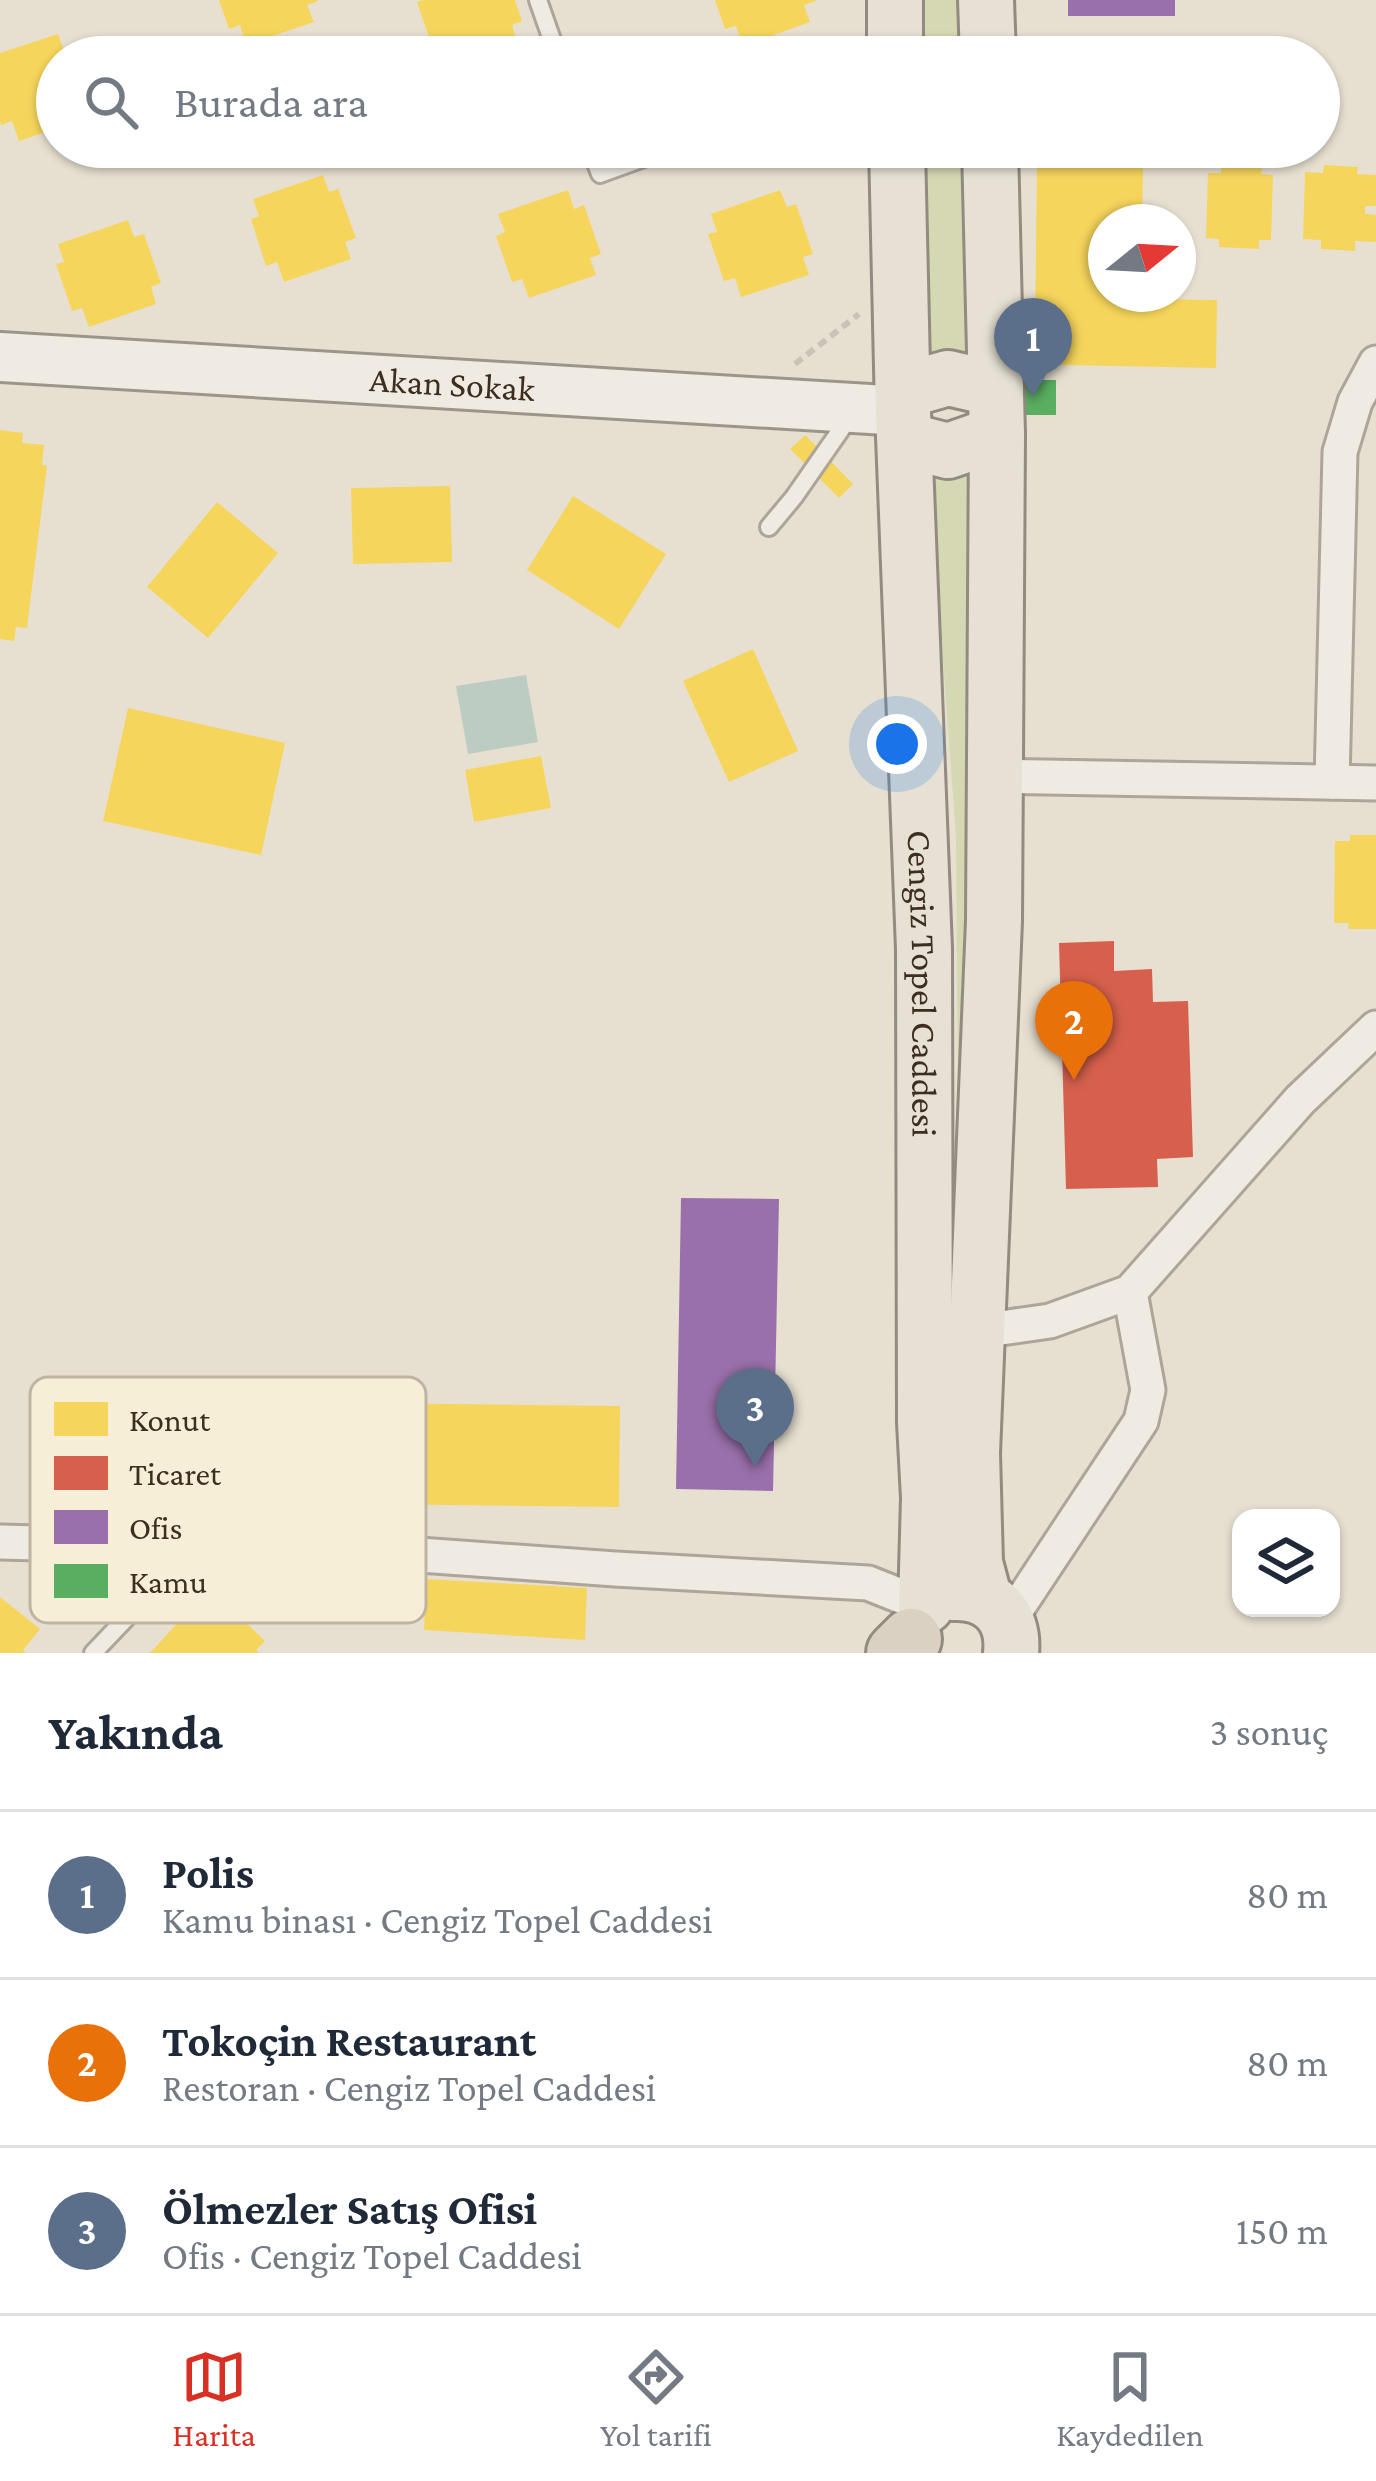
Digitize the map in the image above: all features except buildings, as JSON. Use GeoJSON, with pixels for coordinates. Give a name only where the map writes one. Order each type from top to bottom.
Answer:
{"type":"FeatureCollection","features":[{"type":"Feature","properties":{"kind":"main road"},"geometry":{"type":"LineString","coordinates":[[895,0],[895,36]]}},
{"type":"Feature","properties":{"kind":"main road"},"geometry":{"type":"LineString","coordinates":[[986,0],[987,36]]}},
{"type":"Feature","properties":{"kind":"main road","name":"Cengiz Topel Caddesi"},"geometry":{"type":"LineString","coordinates":[[897,168],[891,413],[924,950],[929,1498],[912,1638]]}},
{"type":"Feature","properties":{"kind":"main road"},"geometry":{"type":"LineString","coordinates":[[990,168],[996,411],[994,921],[972,1497],[975,1563],[1001,1624]]}},
{"type":"Feature","properties":{"kind":"main road"},"geometry":{"type":"LineString","coordinates":[[891,413],[948,451],[996,411]]}},
{"type":"Feature","properties":{"kind":"main road"},"geometry":{"type":"LineString","coordinates":[[912,1638],[939,1597],[954,1592],[970,1592],[1001,1624]]}},
{"type":"Feature","properties":{"kind":"street","name":"Akan Sokak"},"geometry":{"type":"LineString","coordinates":[[0,357],[891,413]]}},
{"type":"Feature","properties":{"kind":"street"},"geometry":{"type":"LineString","coordinates":[[1332,782],[1340,452],[1355,401],[1376,363]]}},
{"type":"Feature","properties":{"kind":"street"},"geometry":{"type":"LineString","coordinates":[[995,776],[1376,783]]}},
{"type":"Feature","properties":{"kind":"street"},"geometry":{"type":"LineString","coordinates":[[977,1327],[1050,1321],[1130,1292],[1300,1100],[1376,1028]]}},
{"type":"Feature","properties":{"kind":"street"},"geometry":{"type":"LineString","coordinates":[[1001,1624],[1141,1420],[1148,1390],[1130,1292]]}},
{"type":"Feature","properties":{"kind":"street"},"geometry":{"type":"LineString","coordinates":[[0,1542],[30,1543]]}},
{"type":"Feature","properties":{"kind":"street"},"geometry":{"type":"LineString","coordinates":[[426,1555],[868,1583],[912,1638]]}},
{"type":"Feature","properties":{"kind":"lane"},"geometry":{"type":"LineString","coordinates":[[538,0],[551,36]]}},
{"type":"Feature","properties":{"kind":"lane"},"geometry":{"type":"LineString","coordinates":[[769,526],[794,497],[891,413]]}},
{"type":"Feature","properties":{"kind":"lane"},"geometry":{"type":"LineString","coordinates":[[93,1653],[122,1623]]}},
{"type":"Feature","properties":{"kind":"green space"},"geometry":{"type":"Polygon","coordinates":[[[923,0],[965,0],[966,36],[924,36],[923,0]]]}},
{"type":"Feature","properties":{"kind":"green space"},"geometry":{"type":"Polygon","coordinates":[[[924,168],[967,168],[971,361],[927,365],[924,168]]]}},
{"type":"Feature","properties":{"kind":"green space"},"geometry":{"type":"Polygon","coordinates":[[[971,468],[978,730],[948,1408],[958,1105],[956,836],[929,469],[971,468]]]}},
{"type":"Feature","properties":{"kind":"shaded area"},"geometry":{"type":"Polygon","coordinates":[[[526,675],[538,742],[468,754],[456,686],[526,675]]]}},
{"type":"Feature","properties":{"kind":"place","name":"Polis"},"geometry":{"type":"Point","coordinates":[1033,397]}},
{"type":"Feature","properties":{"kind":"place","name":"Tokoçin Restaurant"},"geometry":{"type":"Point","coordinates":[1074,1080]}},
{"type":"Feature","properties":{"kind":"place","name":"Ölmezler Satış Ofisi"},"geometry":{"type":"Point","coordinates":[755,1467]}}]}
